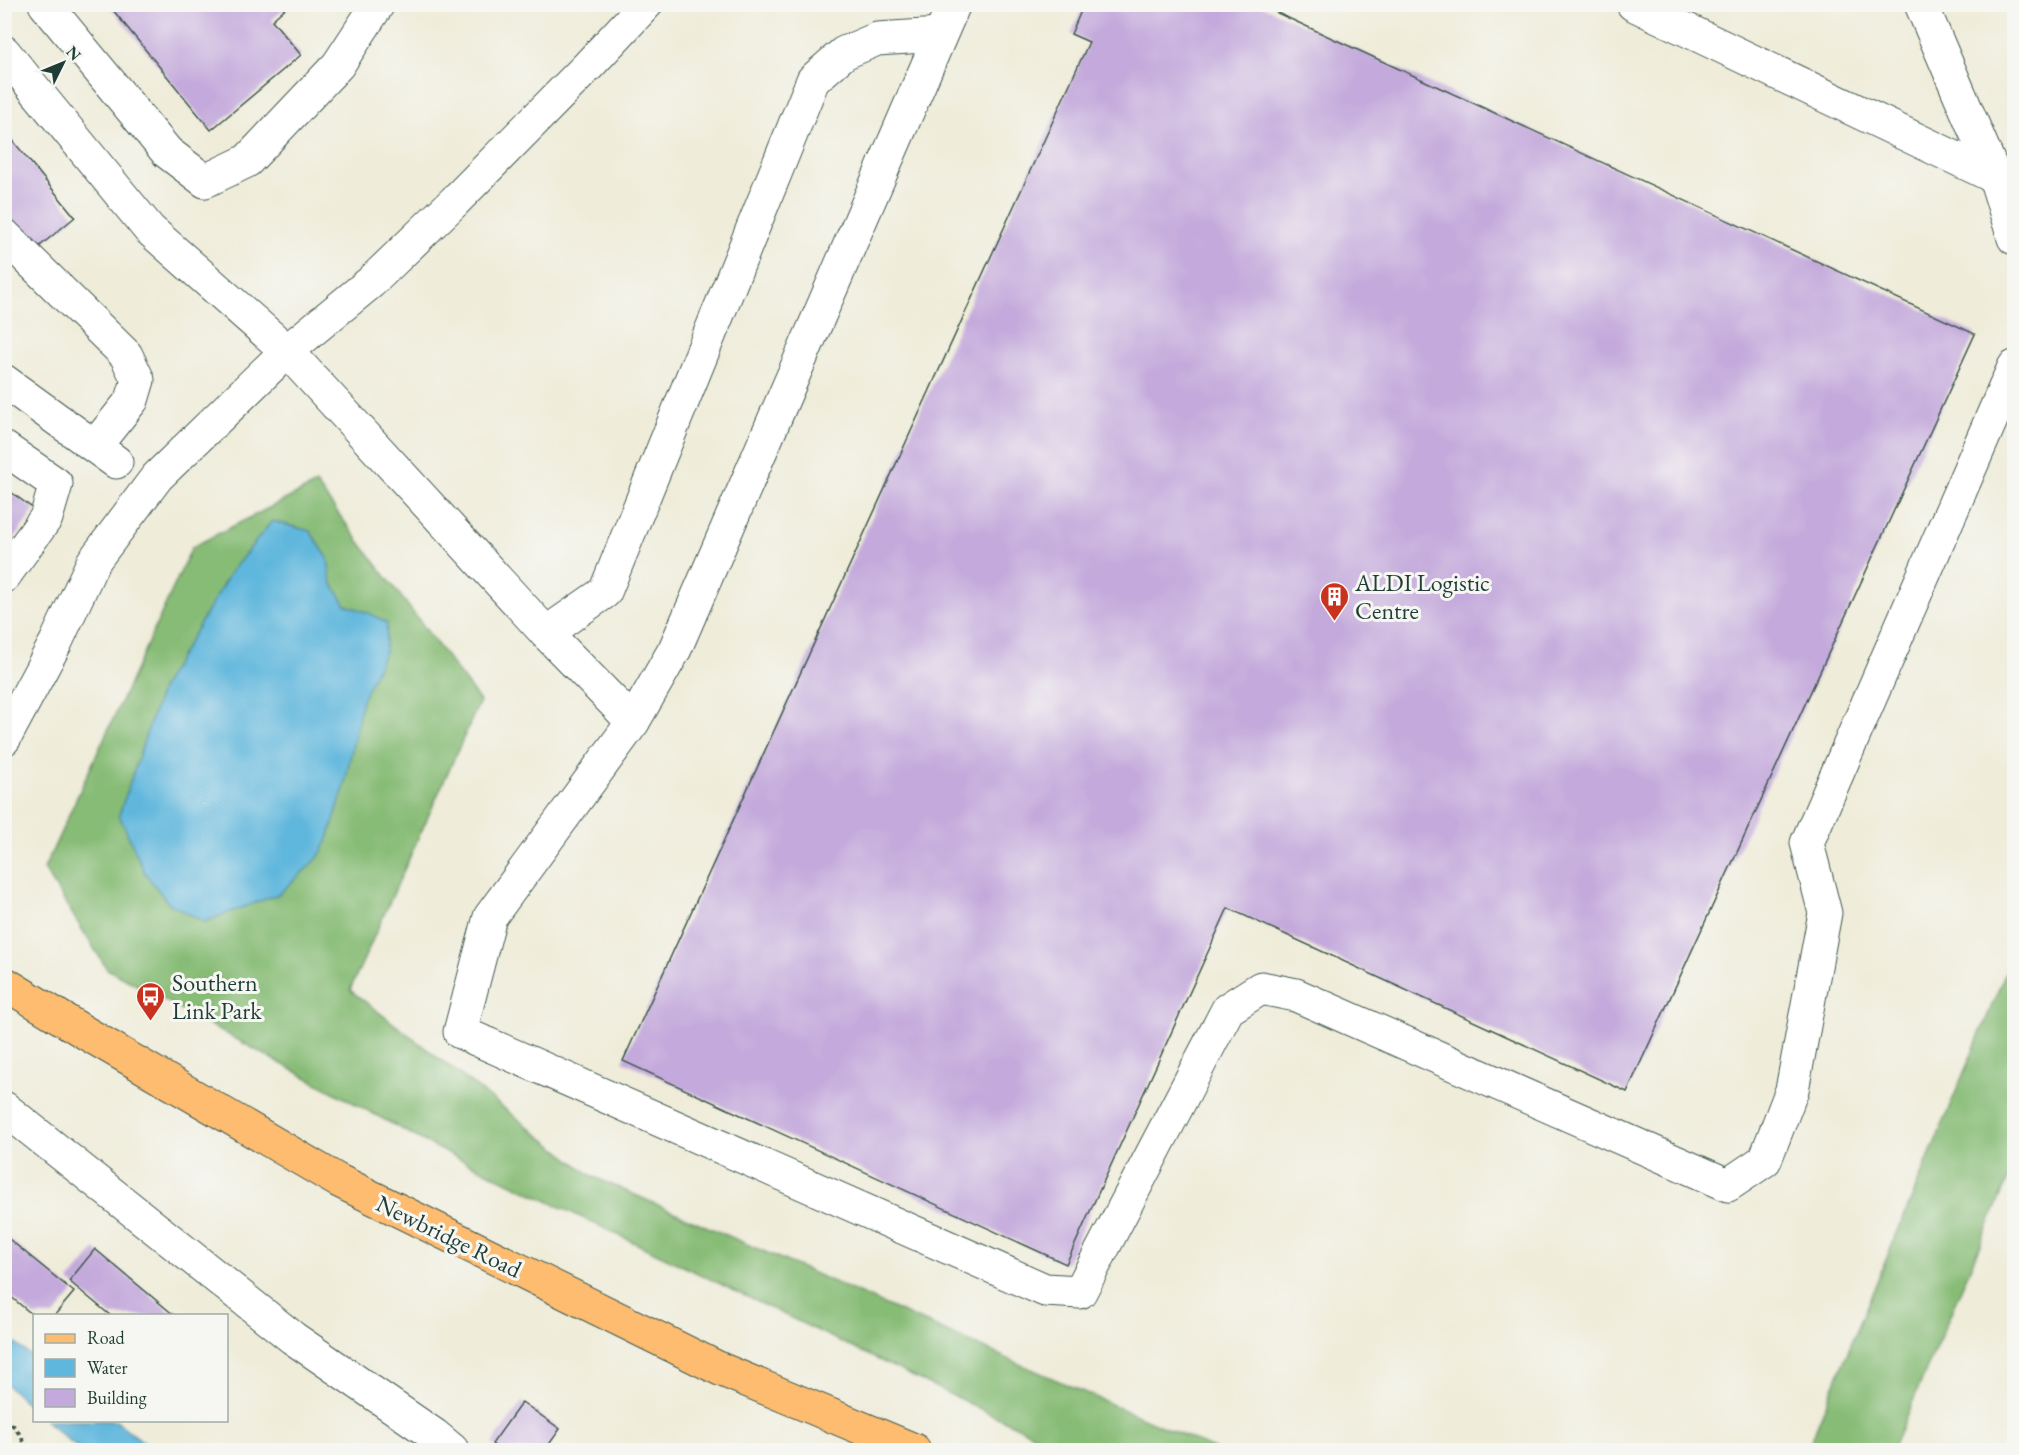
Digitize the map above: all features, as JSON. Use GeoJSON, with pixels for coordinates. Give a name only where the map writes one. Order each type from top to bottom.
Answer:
{"type":"FeatureCollection","features":[{"type":"Feature","properties":{"kind":"main road","name":"Newbridge Road"},"geometry":{"type":"LineString","coordinates":[[4,983],[337,1180],[720,1369],[914,1450]]}},
{"type":"Feature","properties":{"kind":"street"},"geometry":{"type":"LineString","coordinates":[[45,4],[167,152],[205,181],[247,160],[338,65],[378,4]]}},
{"type":"Feature","properties":{"kind":"street"},"geometry":{"type":"LineString","coordinates":[[4,739],[56,642],[93,562],[157,477],[287,351],[371,282],[455,201],[589,65],[645,4]]}},
{"type":"Feature","properties":{"kind":"street"},"geometry":{"type":"LineString","coordinates":[[954,4],[675,649],[633,722],[490,917],[460,1032],[1045,1290],[1080,1292],[1228,1009],[1261,988],[1296,995],[1728,1185],[1765,1160],[1792,1090],[1825,913],[1808,843],[2014,367]]}},
{"type":"Feature","properties":{"kind":"street"},"geometry":{"type":"LineString","coordinates":[[1921,4],[1995,177],[2014,238]]}},
{"type":"Feature","properties":{"kind":"street"},"geometry":{"type":"LineString","coordinates":[[1638,5],[1995,177]]}},
{"type":"Feature","properties":{"kind":"street"},"geometry":{"type":"LineString","coordinates":[[546,633],[605,592],[813,80],[844,52],[877,39],[940,35]]}},
{"type":"Feature","properties":{"kind":"street"},"geometry":{"type":"LineString","coordinates":[[4,52],[149,229],[287,351],[546,633],[633,722]]}},
{"type":"Feature","properties":{"kind":"street"},"geometry":{"type":"LineString","coordinates":[[4,235],[126,355],[138,380],[132,400],[105,454],[4,381]]}},
{"type":"Feature","properties":{"kind":"street"},"geometry":{"type":"LineString","coordinates":[[4,448],[56,484],[46,518],[4,576]]}},
{"type":"Feature","properties":{"kind":"street"},"geometry":{"type":"LineString","coordinates":[[6,1113],[293,1338],[452,1450]]}},
{"type":"Feature","properties":{"kind":"path"},"geometry":{"type":"LineString","coordinates":[[4,1418],[15,1427],[29,1450]]}},
{"type":"Feature","properties":{"kind":"green space"},"geometry":{"type":"Polygon","coordinates":[[[316,484],[480,701],[350,990],[592,1176],[1216,1450],[1066,1450],[431,1145],[107,969],[44,869],[192,547],[316,484]]]}},
{"type":"Feature","properties":{"kind":"green space"},"geometry":{"type":"Polygon","coordinates":[[[2014,952],[2014,1165],[1892,1450],[1807,1450],[2014,952]]]}},
{"type":"Feature","properties":{"kind":"water"},"geometry":{"type":"Polygon","coordinates":[[[272,521],[310,531],[328,558],[331,582],[346,605],[371,614],[387,623],[385,651],[362,700],[344,788],[327,842],[318,858],[279,894],[204,922],[168,903],[145,873],[119,815],[162,687],[230,573],[272,521]]]}},
{"type":"Feature","properties":{"kind":"water"},"geometry":{"type":"Polygon","coordinates":[[[4,1335],[33,1357],[33,1409],[5,1383],[4,1335]]]}},
{"type":"Feature","properties":{"kind":"water"},"geometry":{"type":"Polygon","coordinates":[[[47,1422],[117,1422],[154,1450],[80,1450],[47,1422]]]}},
{"type":"Feature","properties":{"kind":"building"},"geometry":{"type":"Polygon","coordinates":[[[108,4],[290,4],[272,20],[301,55],[211,130],[108,4]]]}},
{"type":"Feature","properties":{"kind":"building","name":"ALDI Logistic Centre"},"geometry":{"type":"Polygon","coordinates":[[[1084,4],[1258,4],[1975,334],[1627,1092],[1228,908],[1066,1264],[623,1061],[1089,42],[1071,34],[1084,4]]]}},
{"type":"Feature","properties":{"kind":"building"},"geometry":{"type":"Polygon","coordinates":[[[5,131],[75,217],[35,250],[5,213],[5,131]]]}},
{"type":"Feature","properties":{"kind":"building"},"geometry":{"type":"Polygon","coordinates":[[[4,487],[35,510],[4,552],[4,487]]]}},
{"type":"Feature","properties":{"kind":"building"},"geometry":{"type":"Polygon","coordinates":[[[4,1235],[74,1292],[56,1314],[33,1315],[4,1291],[4,1235]]]}},
{"type":"Feature","properties":{"kind":"building"},"geometry":{"type":"Polygon","coordinates":[[[95,1249],[173,1314],[109,1314],[69,1281],[95,1249]]]}},
{"type":"Feature","properties":{"kind":"building"},"geometry":{"type":"Polygon","coordinates":[[[522,1402],[560,1429],[545,1450],[501,1450],[492,1444],[522,1402]]]}},
{"type":"Feature","properties":{"kind":"place","name":"ALDI Logistic Centre"},"geometry":{"type":"Point","coordinates":[1334,622]}},
{"type":"Feature","properties":{"kind":"place","name":"Southern Link Park"},"geometry":{"type":"Point","coordinates":[151,1022]}}]}
